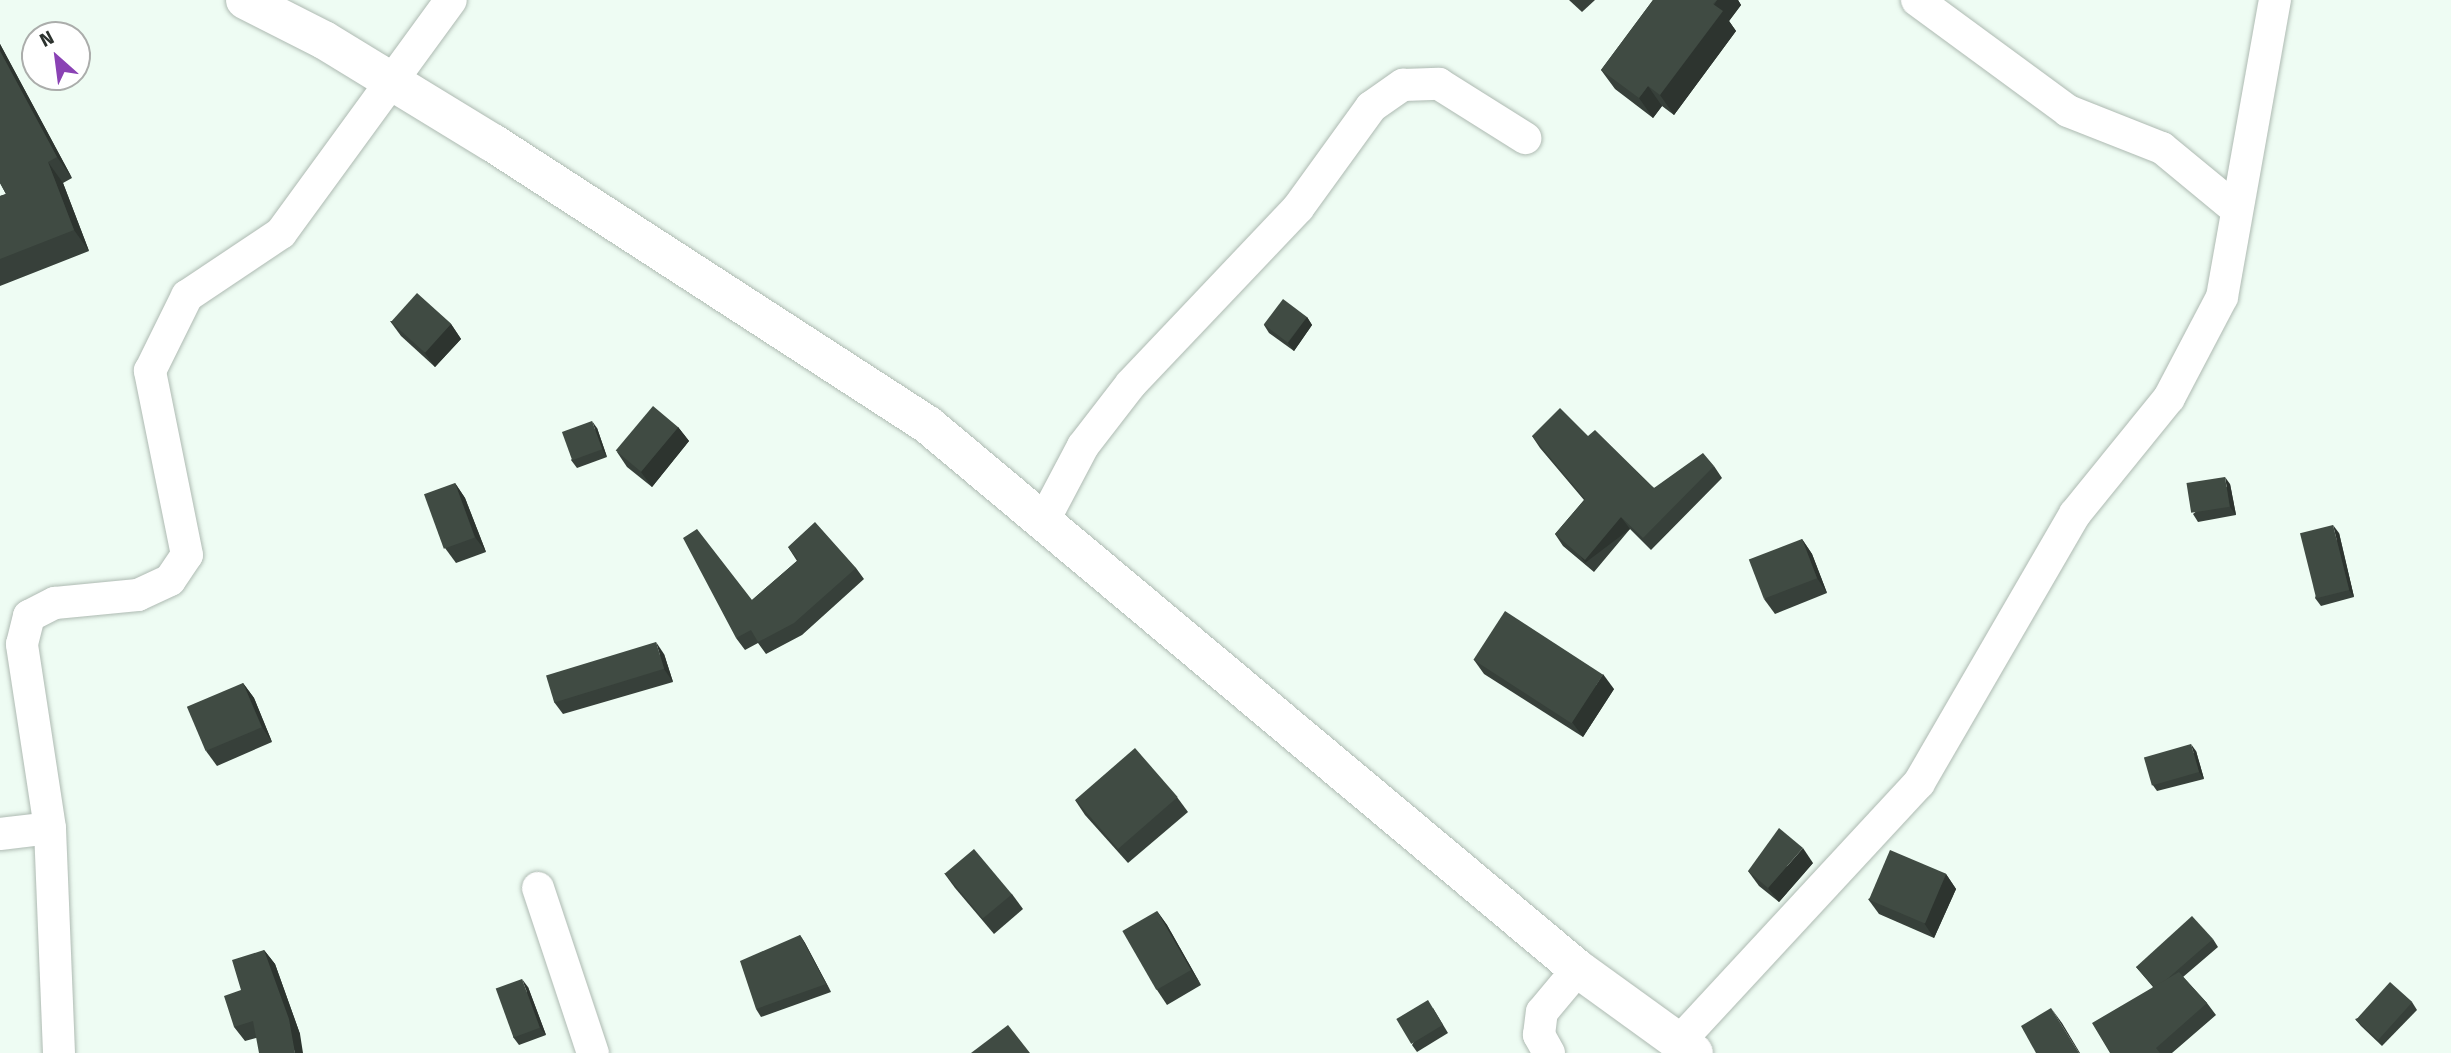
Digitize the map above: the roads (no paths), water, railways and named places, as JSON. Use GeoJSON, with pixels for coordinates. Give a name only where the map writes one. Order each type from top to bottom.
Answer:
{"type":"FeatureCollection","features":[{"type":"Feature","properties":{"kind":"street"},"geometry":{"type":"LineString","coordinates":[[245,0],[324,40],[493,143],[928,425],[1578,969],[1686,1048],[1919,783],[2075,514],[2169,398],[2222,297],[2275,0]]}},
{"type":"Feature","properties":{"kind":"street"},"geometry":{"type":"LineString","coordinates":[[59,1053],[50,828],[22,644],[29,617],[55,603],[138,595],[170,580],[187,555],[150,371],[187,296],[281,233],[451,0]]}},
{"type":"Feature","properties":{"kind":"street"},"geometry":{"type":"LineString","coordinates":[[1917,0],[2068,111],[2162,148],[2236,209]]}},
{"type":"Feature","properties":{"kind":"street"},"geometry":{"type":"LineString","coordinates":[[1044,520],[1083,446],[1131,384],[1298,208],[1371,107],[1404,85],[1439,84],[1525,138]]}},
{"type":"Feature","properties":{"kind":"street"},"geometry":{"type":"LineString","coordinates":[[0,834],[50,828]]}},
{"type":"Feature","properties":{"kind":"street"},"geometry":{"type":"LineString","coordinates":[[538,888],[593,1053]]}},
{"type":"Feature","properties":{"kind":"street"},"geometry":{"type":"LineString","coordinates":[[1549,1053],[1539,1035],[1542,1012],[1578,969]]}}]}
